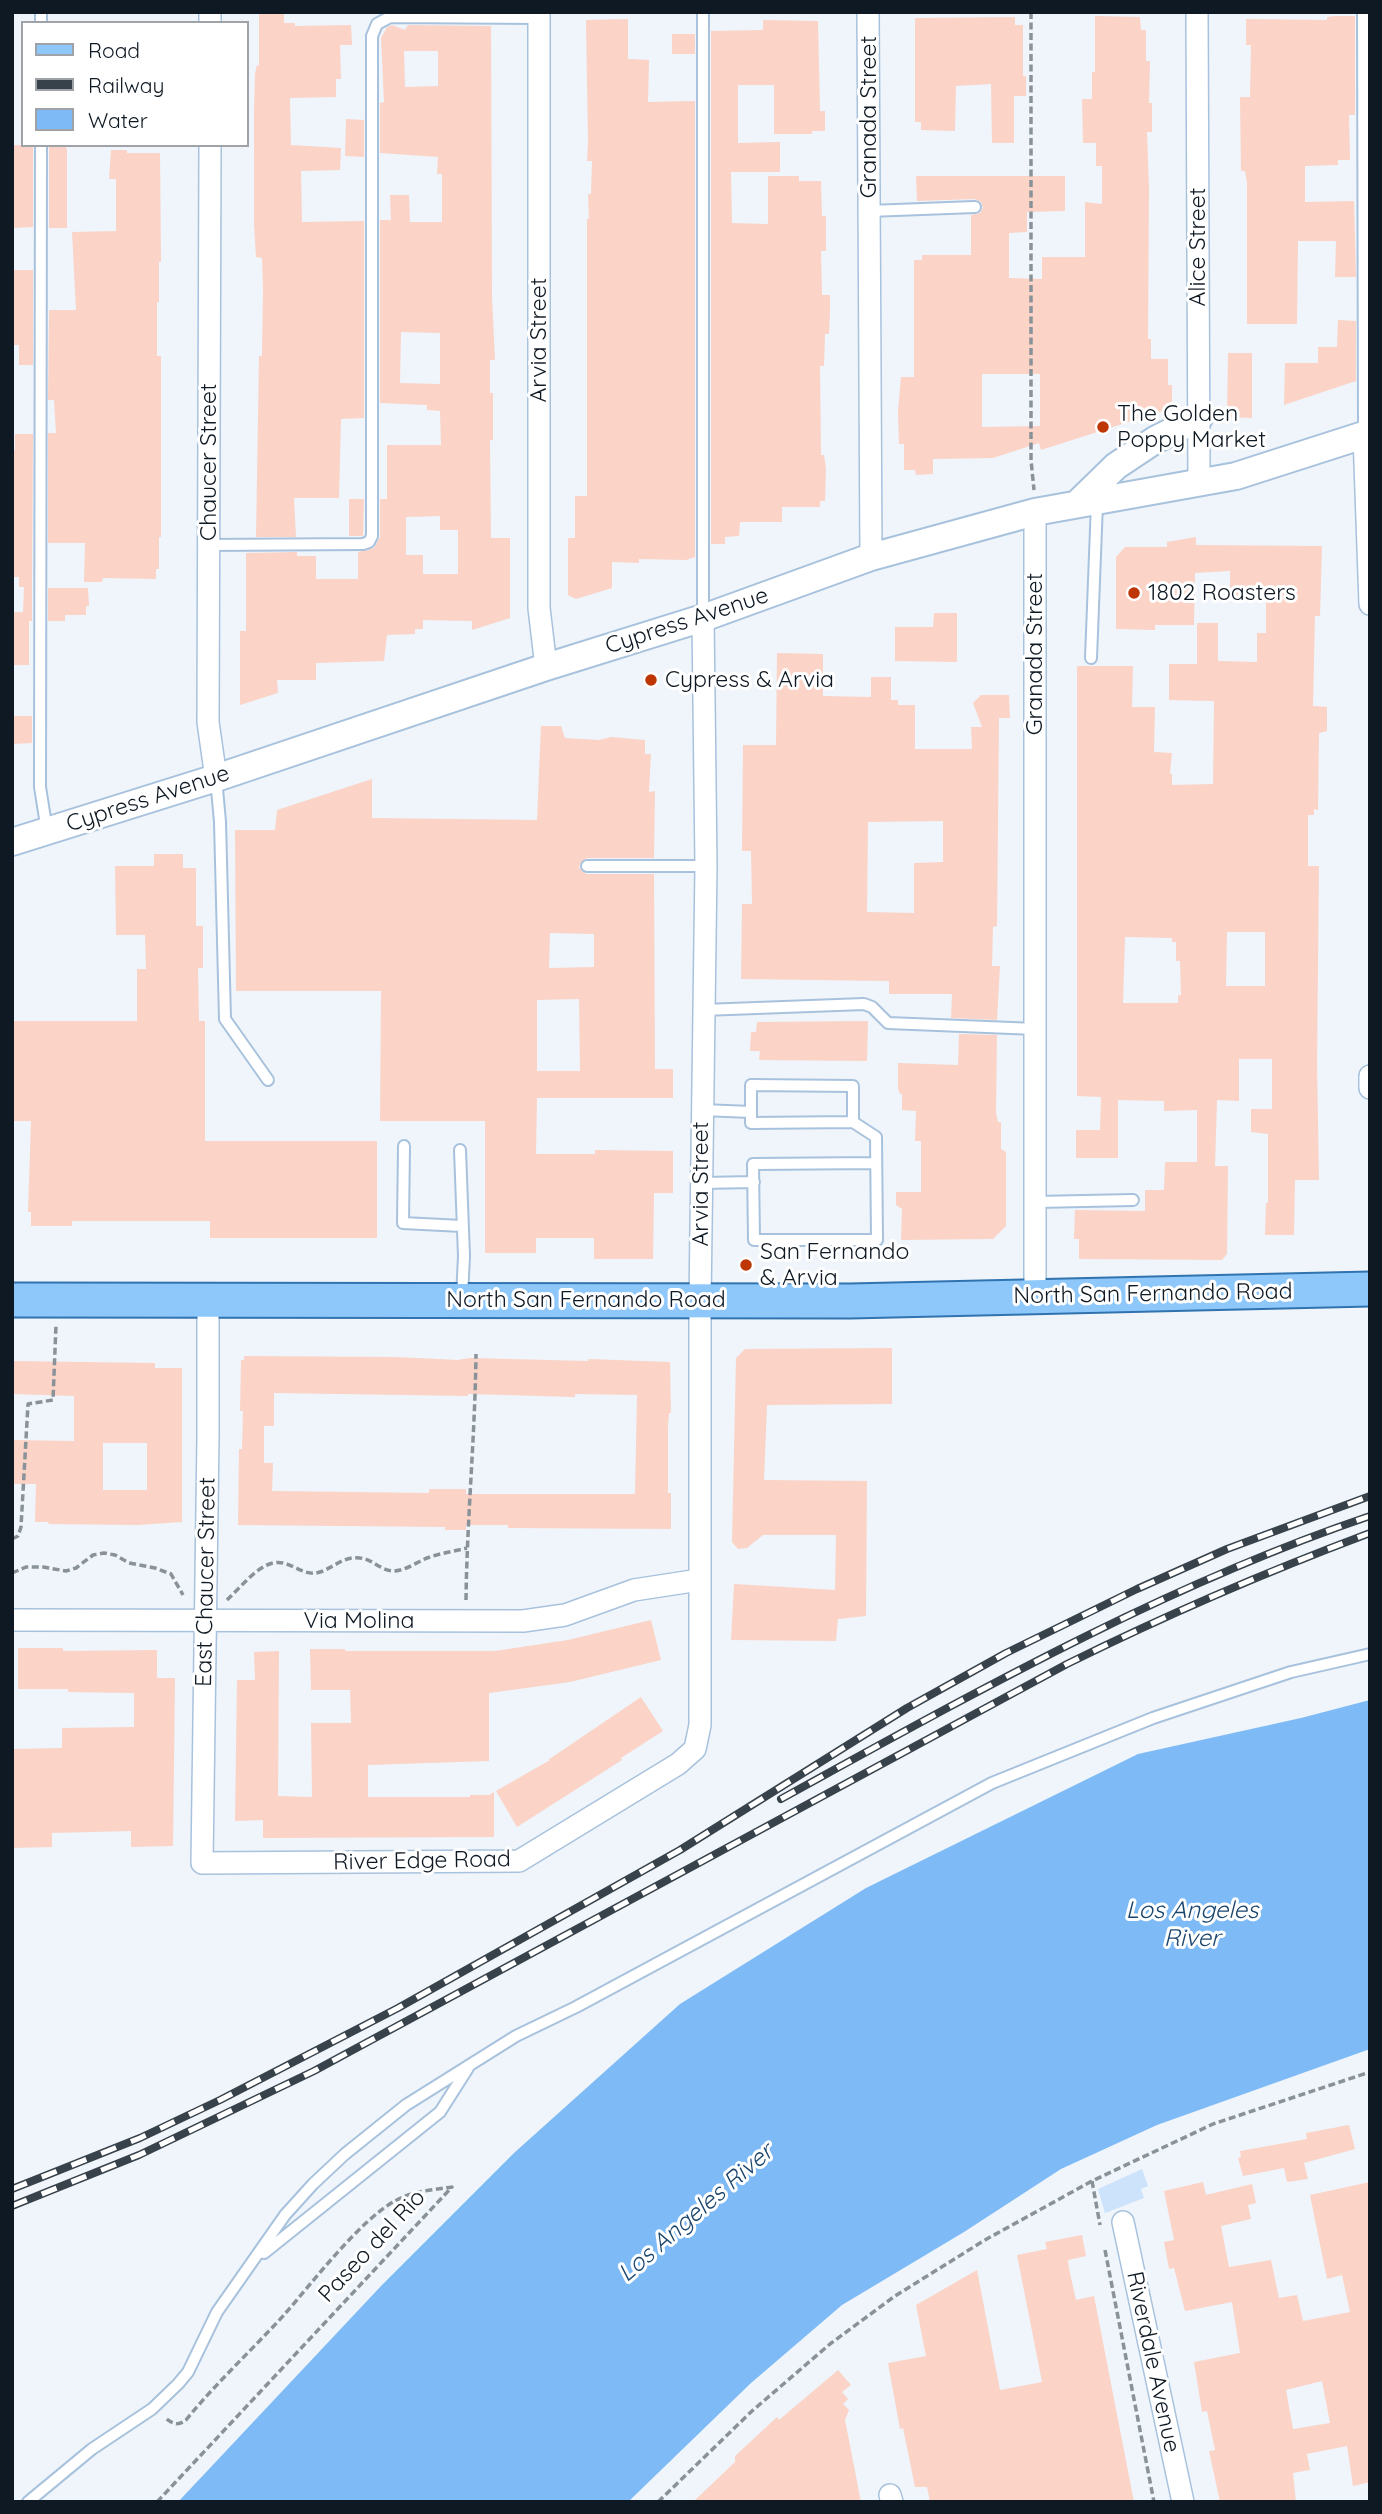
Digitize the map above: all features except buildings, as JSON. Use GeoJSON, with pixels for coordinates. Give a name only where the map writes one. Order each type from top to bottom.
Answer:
{"type":"FeatureCollection","features":[{"type":"Feature","properties":{"kind":"main road","name":"North San Fernando Road"},"geometry":{"type":"LineString","coordinates":[[12,1300],[700,1301],[1370,1289]]}},
{"type":"Feature","properties":{"kind":"street","name":"Granada Street"},"geometry":{"type":"LineString","coordinates":[[868,12],[871,557]]}},
{"type":"Feature","properties":{"kind":"street","name":"Alice Street"},"geometry":{"type":"LineString","coordinates":[[1197,12],[1199,482]]}},
{"type":"Feature","properties":{"kind":"street","name":"Arvia Street"},"geometry":{"type":"LineString","coordinates":[[539,15],[539,608],[546,667]]}},
{"type":"Feature","properties":{"kind":"street","name":"Chaucer Street"},"geometry":{"type":"LineString","coordinates":[[210,147],[208,722],[216,778]]}},
{"type":"Feature","properties":{"kind":"street"},"geometry":{"type":"LineString","coordinates":[[1087,502],[1116,466],[1155,440],[1199,418]]}},
{"type":"Feature","properties":{"kind":"street","name":"Cypress Avenue"},"geometry":{"type":"LineString","coordinates":[[12,842],[703,618],[871,557],[1035,512],[1236,476],[1367,434]]}},
{"type":"Feature","properties":{"kind":"street"},"geometry":{"type":"LineString","coordinates":[[1367,434],[1370,604]]}},
{"type":"Feature","properties":{"kind":"street","name":"Granada Street"},"geometry":{"type":"LineString","coordinates":[[1035,512],[1035,1297]]}},
{"type":"Feature","properties":{"kind":"street","name":"Arvia Street"},"geometry":{"type":"LineString","coordinates":[[695,1749],[700,1725],[700,1301],[706,866],[703,618]]}},
{"type":"Feature","properties":{"kind":"street"},"geometry":{"type":"LineString","coordinates":[[1370,1076],[1370,1088]]}},
{"type":"Feature","properties":{"kind":"street","name":"East Chaucer Street"},"geometry":{"type":"LineString","coordinates":[[202,1863],[208,1301]]}},
{"type":"Feature","properties":{"kind":"street","name":"Via Molina"},"geometry":{"type":"LineString","coordinates":[[12,1620],[523,1621],[565,1615],[634,1591],[699,1580]]}},
{"type":"Feature","properties":{"kind":"street","name":"River Edge Road"},"geometry":{"type":"LineString","coordinates":[[202,1863],[519,1861],[678,1764],[695,1749]]}},
{"type":"Feature","properties":{"kind":"street","name":"Riverdale Avenue"},"geometry":{"type":"LineString","coordinates":[[1123,2222],[1183,2502]]}},
{"type":"Feature","properties":{"kind":"lane"},"geometry":{"type":"LineString","coordinates":[[703,12],[703,618]]}},
{"type":"Feature","properties":{"kind":"lane"},"geometry":{"type":"LineString","coordinates":[[1363,12],[1367,434]]}},
{"type":"Feature","properties":{"kind":"lane"},"geometry":{"type":"LineString","coordinates":[[208,545],[369,542],[372,536],[372,36],[377,24],[390,16],[539,15]]}},
{"type":"Feature","properties":{"kind":"lane"},"geometry":{"type":"LineString","coordinates":[[41,147],[40,787],[47,831]]}},
{"type":"Feature","properties":{"kind":"lane"},"geometry":{"type":"LineString","coordinates":[[869,211],[975,207]]}},
{"type":"Feature","properties":{"kind":"lane"},"geometry":{"type":"LineString","coordinates":[[1087,502],[1091,658]]}},
{"type":"Feature","properties":{"kind":"lane"},"geometry":{"type":"LineString","coordinates":[[216,778],[220,822],[225,1019],[268,1080]]}},
{"type":"Feature","properties":{"kind":"lane"},"geometry":{"type":"LineString","coordinates":[[587,866],[706,866]]}},
{"type":"Feature","properties":{"kind":"lane"},"geometry":{"type":"LineString","coordinates":[[703,1010],[864,1004],[872,1007],[888,1023],[1036,1029]]}},
{"type":"Feature","properties":{"kind":"lane"},"geometry":{"type":"LineString","coordinates":[[853,1122],[853,1086],[751,1085],[751,1123],[853,1122],[876,1137],[877,1240],[754,1240],[754,1164],[876,1163]]}},
{"type":"Feature","properties":{"kind":"lane"},"geometry":{"type":"LineString","coordinates":[[702,1110],[751,1112]]}},
{"type":"Feature","properties":{"kind":"lane"},"geometry":{"type":"LineString","coordinates":[[404,1146],[403,1223],[462,1226]]}},
{"type":"Feature","properties":{"kind":"lane"},"geometry":{"type":"LineString","coordinates":[[460,1150],[462,1300]]}},
{"type":"Feature","properties":{"kind":"lane"},"geometry":{"type":"LineString","coordinates":[[702,1183],[754,1182]]}},
{"type":"Feature","properties":{"kind":"lane"},"geometry":{"type":"LineString","coordinates":[[1036,1202],[1133,1200]]}},
{"type":"Feature","properties":{"kind":"lane"},"geometry":{"type":"LineString","coordinates":[[28,2502],[92,2449],[152,2409],[178,2384],[188,2372],[218,2312],[285,2215],[345,2154],[406,2105],[516,2036],[576,2007],[992,1783],[1153,1718],[1291,1672],[1370,1654]]}},
{"type":"Feature","properties":{"kind":"lane"},"geometry":{"type":"LineString","coordinates":[[252,2263],[440,2112],[470,2066]]}},
{"type":"Feature","properties":{"kind":"path"},"geometry":{"type":"LineString","coordinates":[[1031,12],[1031,460],[1035,512]]}},
{"type":"Feature","properties":{"kind":"path"},"geometry":{"type":"LineString","coordinates":[[12,1539],[18,1536],[21,1527],[28,1404],[53,1401],[57,1300]]}},
{"type":"Feature","properties":{"kind":"path"},"geometry":{"type":"LineString","coordinates":[[466,1621],[476,1354]]}},
{"type":"Feature","properties":{"kind":"path"},"geometry":{"type":"LineString","coordinates":[[224,1602],[260,1569],[272,1563],[282,1562],[306,1573],[318,1573],[341,1560],[355,1557],[368,1559],[382,1569],[398,1571],[429,1557],[467,1548]]}},
{"type":"Feature","properties":{"kind":"path"},"geometry":{"type":"LineString","coordinates":[[12,1573],[26,1567],[66,1571],[76,1568],[93,1555],[104,1553],[171,1574],[188,1603]]}},
{"type":"Feature","properties":{"kind":"path"},"geometry":{"type":"LineString","coordinates":[[658,2502],[751,2411],[830,2344],[895,2296],[985,2240],[1092,2181],[1213,2124],[1370,2072]]}},
{"type":"Feature","properties":{"kind":"path"},"geometry":{"type":"LineString","coordinates":[[1092,2181],[1101,2228]]}},
{"type":"Feature","properties":{"kind":"path","name":"Paseo del Rio"},"geometry":{"type":"LineString","coordinates":[[152,2409],[174,2424],[180,2424],[361,2229],[393,2202],[409,2194],[452,2186],[157,2502]]}},
{"type":"Feature","properties":{"kind":"path"},"geometry":{"type":"LineString","coordinates":[[1103,2239],[1154,2502]]}},
{"type":"Feature","properties":{"kind":"shaded area"},"geometry":{"type":"Polygon","coordinates":[[[1142,2169],[1148,2186],[1141,2189],[1144,2198],[1105,2213],[1098,2189],[1142,2169]]]}},
{"type":"Feature","properties":{"kind":"water","name":"Los Angeles River"},"geometry":{"type":"Polygon","coordinates":[[[1370,1700],[1370,2049],[1157,2125],[1061,2169],[964,2232],[842,2305],[751,2383],[628,2502],[178,2502],[382,2285],[514,2153],[680,2004],[866,1888],[1138,1754],[1370,1700]]]}},
{"type":"Feature","properties":{"kind":"railway"},"geometry":{"type":"LineString","coordinates":[[12,2189],[140,2138],[398,2008],[680,1850],[907,1708],[1006,1653],[1137,1589],[1227,1549],[1370,1496]]}},
{"type":"Feature","properties":{"kind":"railway"},"geometry":{"type":"LineString","coordinates":[[781,1799],[1070,1644],[1218,1575],[1370,1516]]}},
{"type":"Feature","properties":{"kind":"railway"},"geometry":{"type":"LineString","coordinates":[[12,2206],[139,2155],[314,2071],[1067,1664],[1217,1595],[1370,1533]]}},
{"type":"Feature","properties":{"kind":"place","name":"The Golden Poppy Market"},"geometry":{"type":"Point","coordinates":[1103,427]}},
{"type":"Feature","properties":{"kind":"place","name":"1802 Roasters"},"geometry":{"type":"Point","coordinates":[1134,593]}},
{"type":"Feature","properties":{"kind":"place","name":"Cypress & Arvia"},"geometry":{"type":"Point","coordinates":[651,680]}},
{"type":"Feature","properties":{"kind":"place","name":"San Fernando & Arvia"},"geometry":{"type":"Point","coordinates":[746,1265]}}]}
